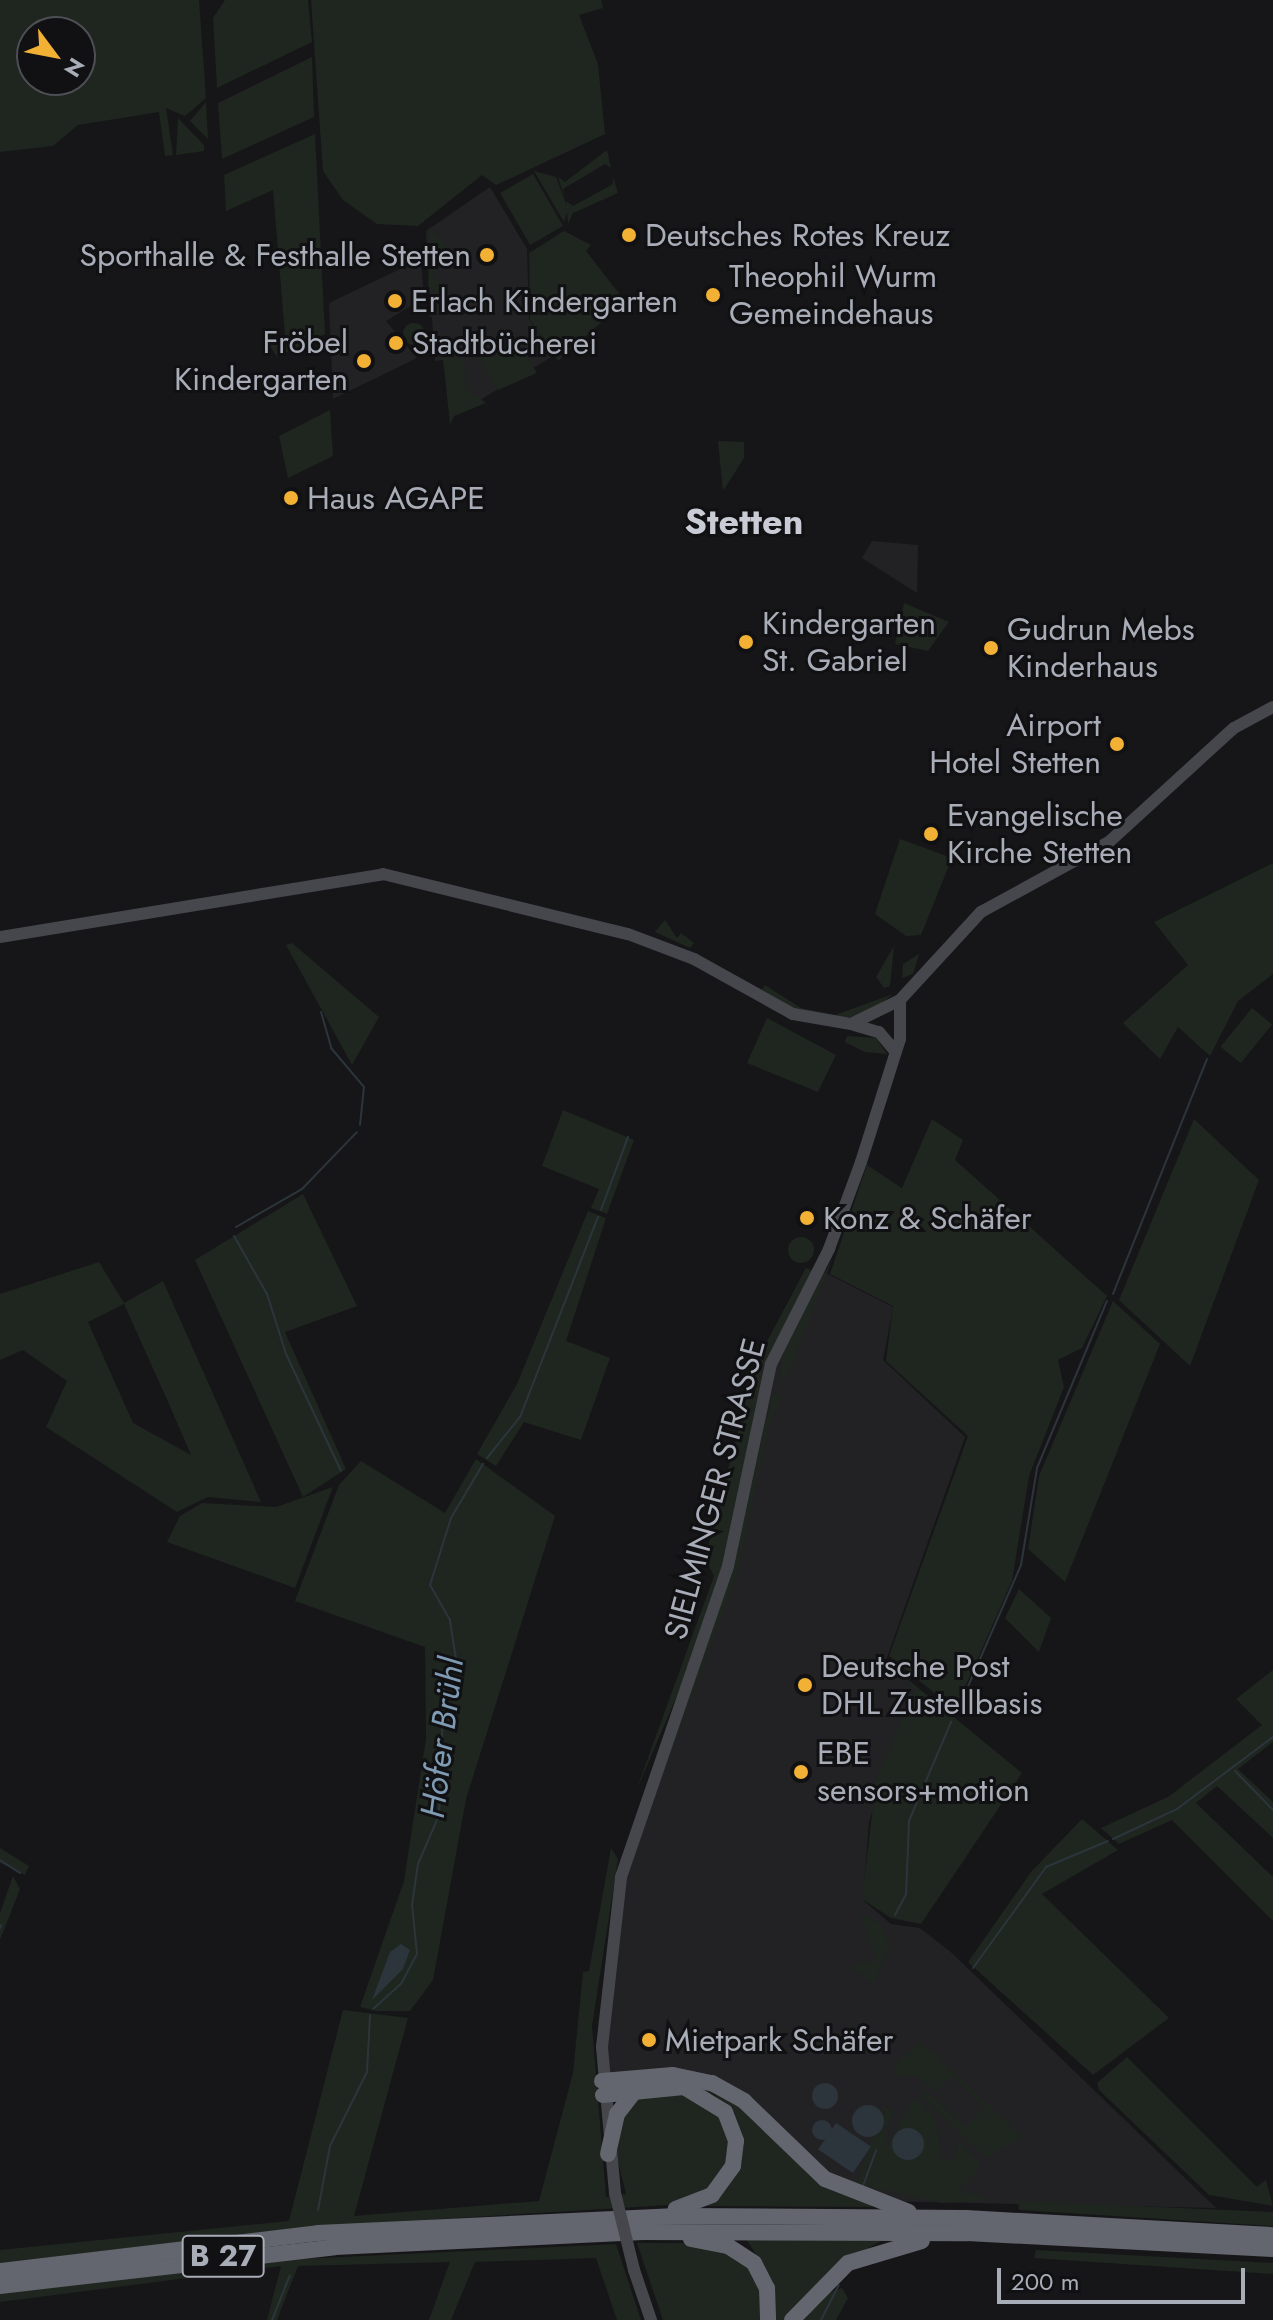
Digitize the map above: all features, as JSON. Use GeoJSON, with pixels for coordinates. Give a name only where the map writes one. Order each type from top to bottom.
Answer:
{"type":"FeatureCollection","features":[{"type":"Feature","properties":{"kind":"highway"},"geometry":{"type":"LineString","coordinates":[[602,2088],[673,2075],[712,2083],[744,2101],[825,2179],[922,2217]]}},
{"type":"Feature","properties":{"kind":"highway"},"geometry":{"type":"LineString","coordinates":[[602,2088],[634,2092],[700,2092],[719,2105],[735,2135],[733,2166],[719,2188],[658,2217]]}},
{"type":"Feature","properties":{"kind":"highway"},"geometry":{"type":"LineString","coordinates":[[608,2154],[617,2114],[634,2092]]}},
{"type":"Feature","properties":{"kind":"highway","name":"B 27"},"geometry":{"type":"LineString","coordinates":[[0,2271],[318,2233],[658,2217],[922,2217],[1273,2235]]}},
{"type":"Feature","properties":{"kind":"highway"},"geometry":{"type":"LineString","coordinates":[[643,2232],[720,2243],[749,2258],[767,2288],[768,2320]]}},
{"type":"Feature","properties":{"kind":"highway","name":"B 27"},"geometry":{"type":"LineString","coordinates":[[0,2286],[335,2247],[643,2232],[967,2233],[1273,2249]]}},
{"type":"Feature","properties":{"kind":"highway"},"geometry":{"type":"LineString","coordinates":[[792,2320],[824,2282],[858,2258],[967,2233]]}},
{"type":"Feature","properties":{"kind":"street"},"geometry":{"type":"LineString","coordinates":[[851,1024],[900,1000],[981,912],[1109,842],[1234,728],[1273,707]]}},
{"type":"Feature","properties":{"kind":"street"},"geometry":{"type":"LineString","coordinates":[[0,937],[383,874],[628,934],[694,959],[793,1014],[879,1032],[895,1051]]}},
{"type":"Feature","properties":{"kind":"street","name":"SIELMINGER STRASSE"},"geometry":{"type":"LineString","coordinates":[[651,2320],[634,2270],[615,2193],[602,2088],[607,1962],[627,1853],[728,1566],[773,1356],[829,1249],[895,1051],[900,1000]]}},
{"type":"Feature","properties":{"kind":"shaded area"},"geometry":{"type":"Polygon","coordinates":[[[0,0],[199,0],[206,98],[185,116],[166,108],[173,155],[165,156],[159,112],[78,125],[53,146],[0,152],[0,0]]]}},
{"type":"Feature","properties":{"kind":"shaded area"},"geometry":{"type":"Polygon","coordinates":[[[225,0],[308,0],[312,42],[217,88],[213,18],[225,0]]]}},
{"type":"Feature","properties":{"kind":"shaded area"},"geometry":{"type":"Polygon","coordinates":[[[311,0],[601,0],[603,8],[579,15],[598,64],[605,134],[496,185],[482,175],[418,226],[377,224],[343,200],[323,171],[311,0]]]}},
{"type":"Feature","properties":{"kind":"shaded area"},"geometry":{"type":"Polygon","coordinates":[[[312,57],[314,117],[222,159],[218,103],[312,57]]]}},
{"type":"Feature","properties":{"kind":"shaded area"},"geometry":{"type":"Polygon","coordinates":[[[206,102],[208,139],[190,121],[206,102]]]}},
{"type":"Feature","properties":{"kind":"shaded area"},"geometry":{"type":"Polygon","coordinates":[[[178,118],[204,145],[204,151],[176,155],[178,118]]]}},
{"type":"Feature","properties":{"kind":"shaded area"},"geometry":{"type":"Polygon","coordinates":[[[315,134],[325,334],[277,357],[269,344],[285,335],[273,190],[226,211],[224,175],[315,134]]]}},
{"type":"Feature","properties":{"kind":"shaded area"},"geometry":{"type":"Polygon","coordinates":[[[607,150],[611,168],[605,164],[563,189],[565,199],[558,177],[565,182],[607,150]]]}},
{"type":"Feature","properties":{"kind":"shaded area"},"geometry":{"type":"Polygon","coordinates":[[[534,171],[556,177],[568,209],[564,222],[534,171]]]}},
{"type":"Feature","properties":{"kind":"shaded area"},"geometry":{"type":"Polygon","coordinates":[[[533,174],[563,226],[530,245],[500,193],[533,174]]]}},
{"type":"Feature","properties":{"kind":"shaded area"},"geometry":{"type":"Polygon","coordinates":[[[613,177],[618,193],[573,213],[568,224],[566,201],[573,206],[613,184],[613,177]]]}},
{"type":"Feature","properties":{"kind":"shaded area"},"geometry":{"type":"Polygon","coordinates":[[[490,187],[527,249],[529,319],[553,356],[450,418],[443,360],[435,361],[426,231],[490,187]]]}},
{"type":"Feature","properties":{"kind":"shaded area"},"geometry":{"type":"Polygon","coordinates":[[[429,227],[450,250],[430,259],[438,272],[432,277],[447,287],[428,299],[429,227]]]}},
{"type":"Feature","properties":{"kind":"shaded area"},"geometry":{"type":"Polygon","coordinates":[[[564,231],[591,245],[586,251],[625,301],[558,361],[530,320],[529,253],[564,231]]]}},
{"type":"Feature","properties":{"kind":"shaded area"},"geometry":{"type":"Polygon","coordinates":[[[421,259],[424,298],[386,321],[417,358],[333,399],[329,303],[421,259]]]}},
{"type":"Feature","properties":{"kind":"shaded area"},"geometry":{"type":"Polygon","coordinates":[[[449,292],[457,306],[430,317],[428,304],[449,292]]]}},
{"type":"Feature","properties":{"kind":"shaded area"},"geometry":{"type":"Polygon","coordinates":[[[414,323],[422,326],[425,334],[422,342],[414,345],[406,342],[403,334],[406,326],[414,323]]]}},
{"type":"Feature","properties":{"kind":"shaded area"},"geometry":{"type":"Polygon","coordinates":[[[516,339],[537,373],[498,390],[479,359],[516,339]]]}},
{"type":"Feature","properties":{"kind":"shaded area"},"geometry":{"type":"Polygon","coordinates":[[[454,349],[466,368],[465,387],[486,403],[454,416],[450,425],[443,356],[454,349]]]}},
{"type":"Feature","properties":{"kind":"shaded area"},"geometry":{"type":"Polygon","coordinates":[[[330,410],[333,456],[288,478],[279,436],[330,410]]]}},
{"type":"Feature","properties":{"kind":"shaded area"},"geometry":{"type":"Polygon","coordinates":[[[718,441],[744,442],[744,458],[723,491],[718,441]]]}},
{"type":"Feature","properties":{"kind":"shaded area"},"geometry":{"type":"Polygon","coordinates":[[[872,541],[918,545],[917,593],[862,558],[872,541]]]}},
{"type":"Feature","properties":{"kind":"shaded area"},"geometry":{"type":"Polygon","coordinates":[[[904,603],[949,622],[928,651],[895,644],[904,603]]]}},
{"type":"Feature","properties":{"kind":"shaded area"},"geometry":{"type":"Polygon","coordinates":[[[900,839],[952,858],[921,935],[906,936],[875,914],[900,839]]]}},
{"type":"Feature","properties":{"kind":"shaded area"},"geometry":{"type":"Polygon","coordinates":[[[1273,863],[1273,974],[1238,1001],[1210,1056],[1178,1027],[1160,1059],[1123,1023],[1188,965],[1154,922],[1273,863]]]}},
{"type":"Feature","properties":{"kind":"shaded area"},"geometry":{"type":"Polygon","coordinates":[[[665,920],[677,938],[681,933],[694,943],[690,948],[655,932],[665,920]]]}},
{"type":"Feature","properties":{"kind":"shaded area"},"geometry":{"type":"Polygon","coordinates":[[[292,943],[379,1017],[352,1065],[286,945],[292,943]]]}},
{"type":"Feature","properties":{"kind":"shaded area"},"geometry":{"type":"Polygon","coordinates":[[[894,946],[890,986],[884,988],[876,977],[894,946]]]}},
{"type":"Feature","properties":{"kind":"shaded area"},"geometry":{"type":"Polygon","coordinates":[[[919,954],[913,974],[902,978],[903,964],[919,954]]]}},
{"type":"Feature","properties":{"kind":"shaded area"},"geometry":{"type":"Polygon","coordinates":[[[765,985],[801,1008],[835,1015],[893,994],[869,1013],[846,1018],[808,1015],[760,993],[765,985]]]}},
{"type":"Feature","properties":{"kind":"shaded area"},"geometry":{"type":"Polygon","coordinates":[[[1252,1008],[1272,1024],[1241,1063],[1221,1047],[1252,1008]]]}},
{"type":"Feature","properties":{"kind":"shaded area"},"geometry":{"type":"Polygon","coordinates":[[[767,1018],[836,1055],[818,1092],[747,1063],[767,1018]]]}},
{"type":"Feature","properties":{"kind":"shaded area"},"geometry":{"type":"Polygon","coordinates":[[[847,1036],[876,1038],[887,1054],[865,1052],[845,1042],[847,1036]]]}},
{"type":"Feature","properties":{"kind":"shaded area"},"geometry":{"type":"Polygon","coordinates":[[[563,1110],[634,1140],[607,1214],[591,1208],[599,1189],[542,1166],[563,1110]]]}},
{"type":"Feature","properties":{"kind":"shaded area"},"geometry":{"type":"Polygon","coordinates":[[[932,1119],[963,1140],[955,1160],[1107,1296],[1082,1348],[1058,1360],[1064,1387],[1029,1476],[1012,1581],[955,1710],[889,1656],[968,1436],[886,1361],[893,1306],[830,1274],[867,1165],[902,1188],[932,1119]]]}},
{"type":"Feature","properties":{"kind":"shaded area"},"geometry":{"type":"Polygon","coordinates":[[[1194,1119],[1259,1180],[1190,1366],[1119,1300],[1194,1119]]]}},
{"type":"Feature","properties":{"kind":"shaded area"},"geometry":{"type":"Polygon","coordinates":[[[303,1194],[357,1306],[285,1332],[346,1469],[303,1497],[195,1260],[303,1194]]]}},
{"type":"Feature","properties":{"kind":"shaded area"},"geometry":{"type":"Polygon","coordinates":[[[588,1211],[606,1218],[566,1341],[610,1358],[581,1440],[524,1422],[496,1466],[477,1454],[517,1384],[588,1211]]]}},
{"type":"Feature","properties":{"kind":"shaded area"},"geometry":{"type":"Polygon","coordinates":[[[801,1237],[810,1241],[814,1250],[810,1259],[801,1263],[792,1259],[788,1250],[792,1241],[801,1237]]]}},
{"type":"Feature","properties":{"kind":"shaded area"},"geometry":{"type":"Polygon","coordinates":[[[833,1258],[789,1372],[780,1378],[782,1352],[833,1258]]]}},
{"type":"Feature","properties":{"kind":"shaded area"},"geometry":{"type":"Polygon","coordinates":[[[99,1262],[124,1303],[163,1281],[261,1502],[208,1497],[177,1512],[46,1427],[67,1381],[23,1350],[0,1360],[0,1294],[99,1262]],[[124,1304],[88,1322],[133,1423],[191,1455],[124,1304]]]}},
{"type":"Feature","properties":{"kind":"shaded area"},"geometry":{"type":"Polygon","coordinates":[[[806,1268],[814,1271],[770,1358],[724,1562],[694,1656],[636,1791],[714,1576],[705,1558],[756,1362],[806,1268]]]}},
{"type":"Feature","properties":{"kind":"shaded area"},"geometry":{"type":"Polygon","coordinates":[[[818,1269],[893,1307],[883,1360],[965,1437],[885,1663],[917,1688],[869,1821],[863,1900],[891,1924],[920,1928],[953,1954],[1216,2208],[874,2201],[849,2192],[720,2087],[602,2081],[613,1921],[696,1660],[763,1394],[818,1269]]]}},
{"type":"Feature","properties":{"kind":"shaded area"},"geometry":{"type":"Polygon","coordinates":[[[1113,1301],[1160,1344],[1065,1582],[1028,1549],[1039,1476],[1113,1301]]]}},
{"type":"Feature","properties":{"kind":"shaded area"},"geometry":{"type":"Polygon","coordinates":[[[773,1392],[781,1399],[769,1425],[737,1575],[664,1774],[728,1584],[773,1392]]]}},
{"type":"Feature","properties":{"kind":"shaded area"},"geometry":{"type":"Polygon","coordinates":[[[476,1459],[555,1516],[466,1799],[433,1980],[410,2011],[376,2011],[360,2007],[404,1881],[426,1739],[425,1647],[295,1601],[339,1485],[361,1461],[445,1513],[476,1459]]]}},
{"type":"Feature","properties":{"kind":"shaded area"},"geometry":{"type":"Polygon","coordinates":[[[333,1487],[295,1588],[167,1542],[180,1516],[202,1503],[276,1507],[333,1487]]]}},
{"type":"Feature","properties":{"kind":"shaded area"},"geometry":{"type":"Polygon","coordinates":[[[1019,1589],[1051,1618],[1039,1652],[1005,1618],[1019,1589]]]}},
{"type":"Feature","properties":{"kind":"shaded area"},"geometry":{"type":"Polygon","coordinates":[[[878,1655],[1022,1773],[921,1924],[891,1918],[862,1899],[876,1781],[915,1689],[878,1655]]]}},
{"type":"Feature","properties":{"kind":"shaded area"},"geometry":{"type":"Polygon","coordinates":[[[1273,1670],[1273,1742],[1238,1769],[1273,1802],[1273,1838],[1217,1786],[1196,1803],[1273,1877],[1273,1921],[1172,1820],[1119,1844],[1101,1828],[1168,1797],[1262,1725],[1236,1699],[1273,1670]]]}},
{"type":"Feature","properties":{"kind":"shaded area"},"geometry":{"type":"Polygon","coordinates":[[[1082,1819],[1118,1850],[1042,1894],[1169,2018],[1093,2075],[968,1962],[1031,1872],[1082,1819]]]}},
{"type":"Feature","properties":{"kind":"shaded area"},"geometry":{"type":"Polygon","coordinates":[[[0,1848],[29,1866],[25,1875],[0,1863],[0,1848]]]}},
{"type":"Feature","properties":{"kind":"shaded area"},"geometry":{"type":"Polygon","coordinates":[[[611,1848],[618,1859],[592,2026],[606,2197],[626,2194],[617,2157],[621,2119],[637,2098],[677,2090],[706,2099],[733,2139],[719,2185],[669,2205],[308,2227],[0,2263],[0,2250],[289,2221],[343,2010],[408,2018],[354,2216],[539,2201],[573,2073],[583,1972],[589,1971],[611,1848]]]}},
{"type":"Feature","properties":{"kind":"shaded area"},"geometry":{"type":"Polygon","coordinates":[[[13,1876],[20,1889],[0,1940],[0,1913],[13,1876]]]}},
{"type":"Feature","properties":{"kind":"shaded area"},"geometry":{"type":"Polygon","coordinates":[[[860,1913],[881,1924],[890,1948],[873,1983],[849,1966],[877,1961],[860,1913]]]}},
{"type":"Feature","properties":{"kind":"shaded area"},"geometry":{"type":"Polygon","coordinates":[[[401,1944],[410,1950],[403,1969],[372,2000],[390,1952],[401,1944]]]}},
{"type":"Feature","properties":{"kind":"shaded area"},"geometry":{"type":"Polygon","coordinates":[[[921,2042],[1021,2135],[1019,2140],[985,2157],[921,2096],[926,2091],[966,2127],[985,2107],[952,2076],[936,2092],[917,2077],[893,2076],[895,2064],[921,2042]]]}},
{"type":"Feature","properties":{"kind":"shaded area"},"geometry":{"type":"Polygon","coordinates":[[[1127,2057],[1257,2187],[1266,2180],[1273,2206],[1209,2195],[1099,2090],[1097,2083],[1127,2057]]]}},
{"type":"Feature","properties":{"kind":"shaded area"},"geometry":{"type":"Polygon","coordinates":[[[668,2078],[725,2093],[778,2142],[873,2207],[706,2206],[724,2190],[732,2112],[715,2095],[668,2078]]]}},
{"type":"Feature","properties":{"kind":"shaded area"},"geometry":{"type":"Polygon","coordinates":[[[825,2083],[834,2087],[838,2096],[834,2105],[825,2109],[816,2105],[812,2096],[816,2087],[825,2083]]]}},
{"type":"Feature","properties":{"kind":"shaded area"},"geometry":{"type":"Polygon","coordinates":[[[915,2098],[935,2117],[942,2161],[956,2159],[958,2140],[978,2161],[980,2168],[959,2190],[992,2200],[943,2203],[856,2184],[872,2139],[883,2130],[884,2107],[895,2111],[886,2127],[886,2148],[915,2098]],[[903,2129],[895,2153],[914,2159],[918,2157],[903,2129]]]}},
{"type":"Feature","properties":{"kind":"shaded area"},"geometry":{"type":"Polygon","coordinates":[[[868,2105],[879,2110],[884,2121],[879,2132],[868,2137],[857,2132],[852,2121],[857,2110],[868,2105]]]}},
{"type":"Feature","properties":{"kind":"shaded area"},"geometry":{"type":"Polygon","coordinates":[[[822,2120],[829,2123],[832,2130],[829,2137],[822,2140],[815,2137],[812,2130],[815,2123],[822,2120]]]}},
{"type":"Feature","properties":{"kind":"shaded area"},"geometry":{"type":"Polygon","coordinates":[[[836,2123],[871,2146],[853,2173],[818,2150],[836,2123]]]}},
{"type":"Feature","properties":{"kind":"shaded area"},"geometry":{"type":"Polygon","coordinates":[[[908,2128],[919,2133],[924,2144],[919,2155],[908,2160],[897,2155],[892,2144],[897,2133],[908,2128]]]}},
{"type":"Feature","properties":{"kind":"shaded area"},"geometry":{"type":"Polygon","coordinates":[[[1018,2201],[1273,2212],[1273,2226],[1019,2210],[1018,2201]]]}},
{"type":"Feature","properties":{"kind":"shaded area"},"geometry":{"type":"Polygon","coordinates":[[[747,2240],[881,2241],[830,2270],[786,2320],[773,2320],[770,2278],[747,2240]]]}},
{"type":"Feature","properties":{"kind":"shaded area"},"geometry":{"type":"Polygon","coordinates":[[[637,2243],[696,2243],[743,2258],[763,2284],[764,2320],[663,2320],[637,2243]]]}},
{"type":"Feature","properties":{"kind":"shaded area"},"geometry":{"type":"Polygon","coordinates":[[[616,2244],[641,2320],[617,2320],[596,2258],[475,2262],[451,2320],[429,2320],[450,2262],[298,2266],[277,2320],[267,2320],[281,2266],[0,2302],[0,2293],[259,2261],[616,2244]]]}},
{"type":"Feature","properties":{"kind":"shaded area"},"geometry":{"type":"Polygon","coordinates":[[[1036,2250],[1273,2263],[1273,2274],[1034,2258],[1036,2250]]]}},
{"type":"Feature","properties":{"kind":"shaded area"},"geometry":{"type":"Polygon","coordinates":[[[842,2288],[848,2298],[836,2320],[804,2320],[824,2294],[842,2288]]]}},
{"type":"Feature","properties":{"kind":"waterway"},"geometry":{"type":"LineString","coordinates":[[321,1012],[331,1048],[364,1087],[360,1125]]}},
{"type":"Feature","properties":{"kind":"waterway"},"geometry":{"type":"LineString","coordinates":[[1113,1294],[1207,1059]]}},
{"type":"Feature","properties":{"kind":"waterway"},"geometry":{"type":"LineString","coordinates":[[236,1227],[302,1189],[357,1132]]}},
{"type":"Feature","properties":{"kind":"waterway","name":"Höfer Brühl"},"geometry":{"type":"LineString","coordinates":[[601,1210],[628,1137]]}},
{"type":"Feature","properties":{"kind":"waterway","name":"Höfer Brühl"},"geometry":{"type":"LineString","coordinates":[[487,1458],[520,1417],[598,1217]]}},
{"type":"Feature","properties":{"kind":"waterway"},"geometry":{"type":"LineString","coordinates":[[234,1236],[267,1294],[286,1354],[341,1471]]}},
{"type":"Feature","properties":{"kind":"waterway"},"geometry":{"type":"LineString","coordinates":[[959,1707],[1021,1565],[1037,1468],[1107,1301]]}},
{"type":"Feature","properties":{"kind":"waterway","name":"Höfer Brühl"},"geometry":{"type":"LineString","coordinates":[[373,2009],[401,1984],[417,1954],[412,1905],[418,1864],[439,1815],[444,1686],[456,1659],[450,1620],[430,1585],[451,1518],[483,1464]]}},
{"type":"Feature","properties":{"kind":"waterway"},"geometry":{"type":"LineString","coordinates":[[895,1915],[906,1894],[909,1821],[951,1722]]}},
{"type":"Feature","properties":{"kind":"waterway"},"geometry":{"type":"LineString","coordinates":[[1113,1839],[1177,1809],[1273,1737]]}},
{"type":"Feature","properties":{"kind":"waterway"},"geometry":{"type":"LineString","coordinates":[[1235,1771],[1273,1810]]}},
{"type":"Feature","properties":{"kind":"waterway"},"geometry":{"type":"LineString","coordinates":[[973,1968],[1046,1867],[1108,1841]]}},
{"type":"Feature","properties":{"kind":"waterway"},"geometry":{"type":"LineString","coordinates":[[0,1860],[20,1873]]}},
{"type":"Feature","properties":{"kind":"waterway","name":"Höfer Brühl"},"geometry":{"type":"LineString","coordinates":[[318,2210],[330,2146],[367,2072],[370,2015]]}},
{"type":"Feature","properties":{"kind":"waterway"},"geometry":{"type":"LineString","coordinates":[[863,2186],[876,2150]]}},
{"type":"Feature","properties":{"kind":"waterway","name":"Höfer Brühl"},"geometry":{"type":"LineString","coordinates":[[272,2320],[290,2275]]}},
{"type":"Feature","properties":{"kind":"waterway"},"geometry":{"type":"LineString","coordinates":[[821,2320],[839,2285]]}},
{"type":"Feature","properties":{"kind":"place","name":"Deutsches Rotes Kreuz"},"geometry":{"type":"Point","coordinates":[629,235]}},
{"type":"Feature","properties":{"kind":"place","name":"Sporthalle & Festhalle Stetten"},"geometry":{"type":"Point","coordinates":[487,255]}},
{"type":"Feature","properties":{"kind":"place","name":"Theophil Wurm Gemeindehaus"},"geometry":{"type":"Point","coordinates":[713,295]}},
{"type":"Feature","properties":{"kind":"place","name":"Erlach Kindergarten"},"geometry":{"type":"Point","coordinates":[395,301]}},
{"type":"Feature","properties":{"kind":"place","name":"Stadtbücherei"},"geometry":{"type":"Point","coordinates":[396,343]}},
{"type":"Feature","properties":{"kind":"place","name":"Fröbel Kindergarten"},"geometry":{"type":"Point","coordinates":[364,361]}},
{"type":"Feature","properties":{"kind":"place","name":"Haus AGAPE"},"geometry":{"type":"Point","coordinates":[291,498]}},
{"type":"Feature","properties":{"kind":"place","name":"Kindergarten St. Gabriel"},"geometry":{"type":"Point","coordinates":[746,642]}},
{"type":"Feature","properties":{"kind":"place","name":"Gudrun Mebs Kinderhaus"},"geometry":{"type":"Point","coordinates":[991,648]}},
{"type":"Feature","properties":{"kind":"place","name":"Airport Hotel Stetten"},"geometry":{"type":"Point","coordinates":[1117,744]}},
{"type":"Feature","properties":{"kind":"place","name":"Evangelische Kirche Stetten"},"geometry":{"type":"Point","coordinates":[931,834]}},
{"type":"Feature","properties":{"kind":"place","name":"Konz & Schäfer"},"geometry":{"type":"Point","coordinates":[807,1218]}},
{"type":"Feature","properties":{"kind":"place","name":"Deutsche Post DHL Zustellbasis"},"geometry":{"type":"Point","coordinates":[805,1685]}},
{"type":"Feature","properties":{"kind":"place","name":"EBE sensors+motion"},"geometry":{"type":"Point","coordinates":[801,1772]}},
{"type":"Feature","properties":{"kind":"place","name":"Mietpark Schäfer"},"geometry":{"type":"Point","coordinates":[649,2040]}},
{"type":"Feature","properties":{"kind":"district","name":"Stetten"},"geometry":{"type":"Point","coordinates":[744,522]}}]}
